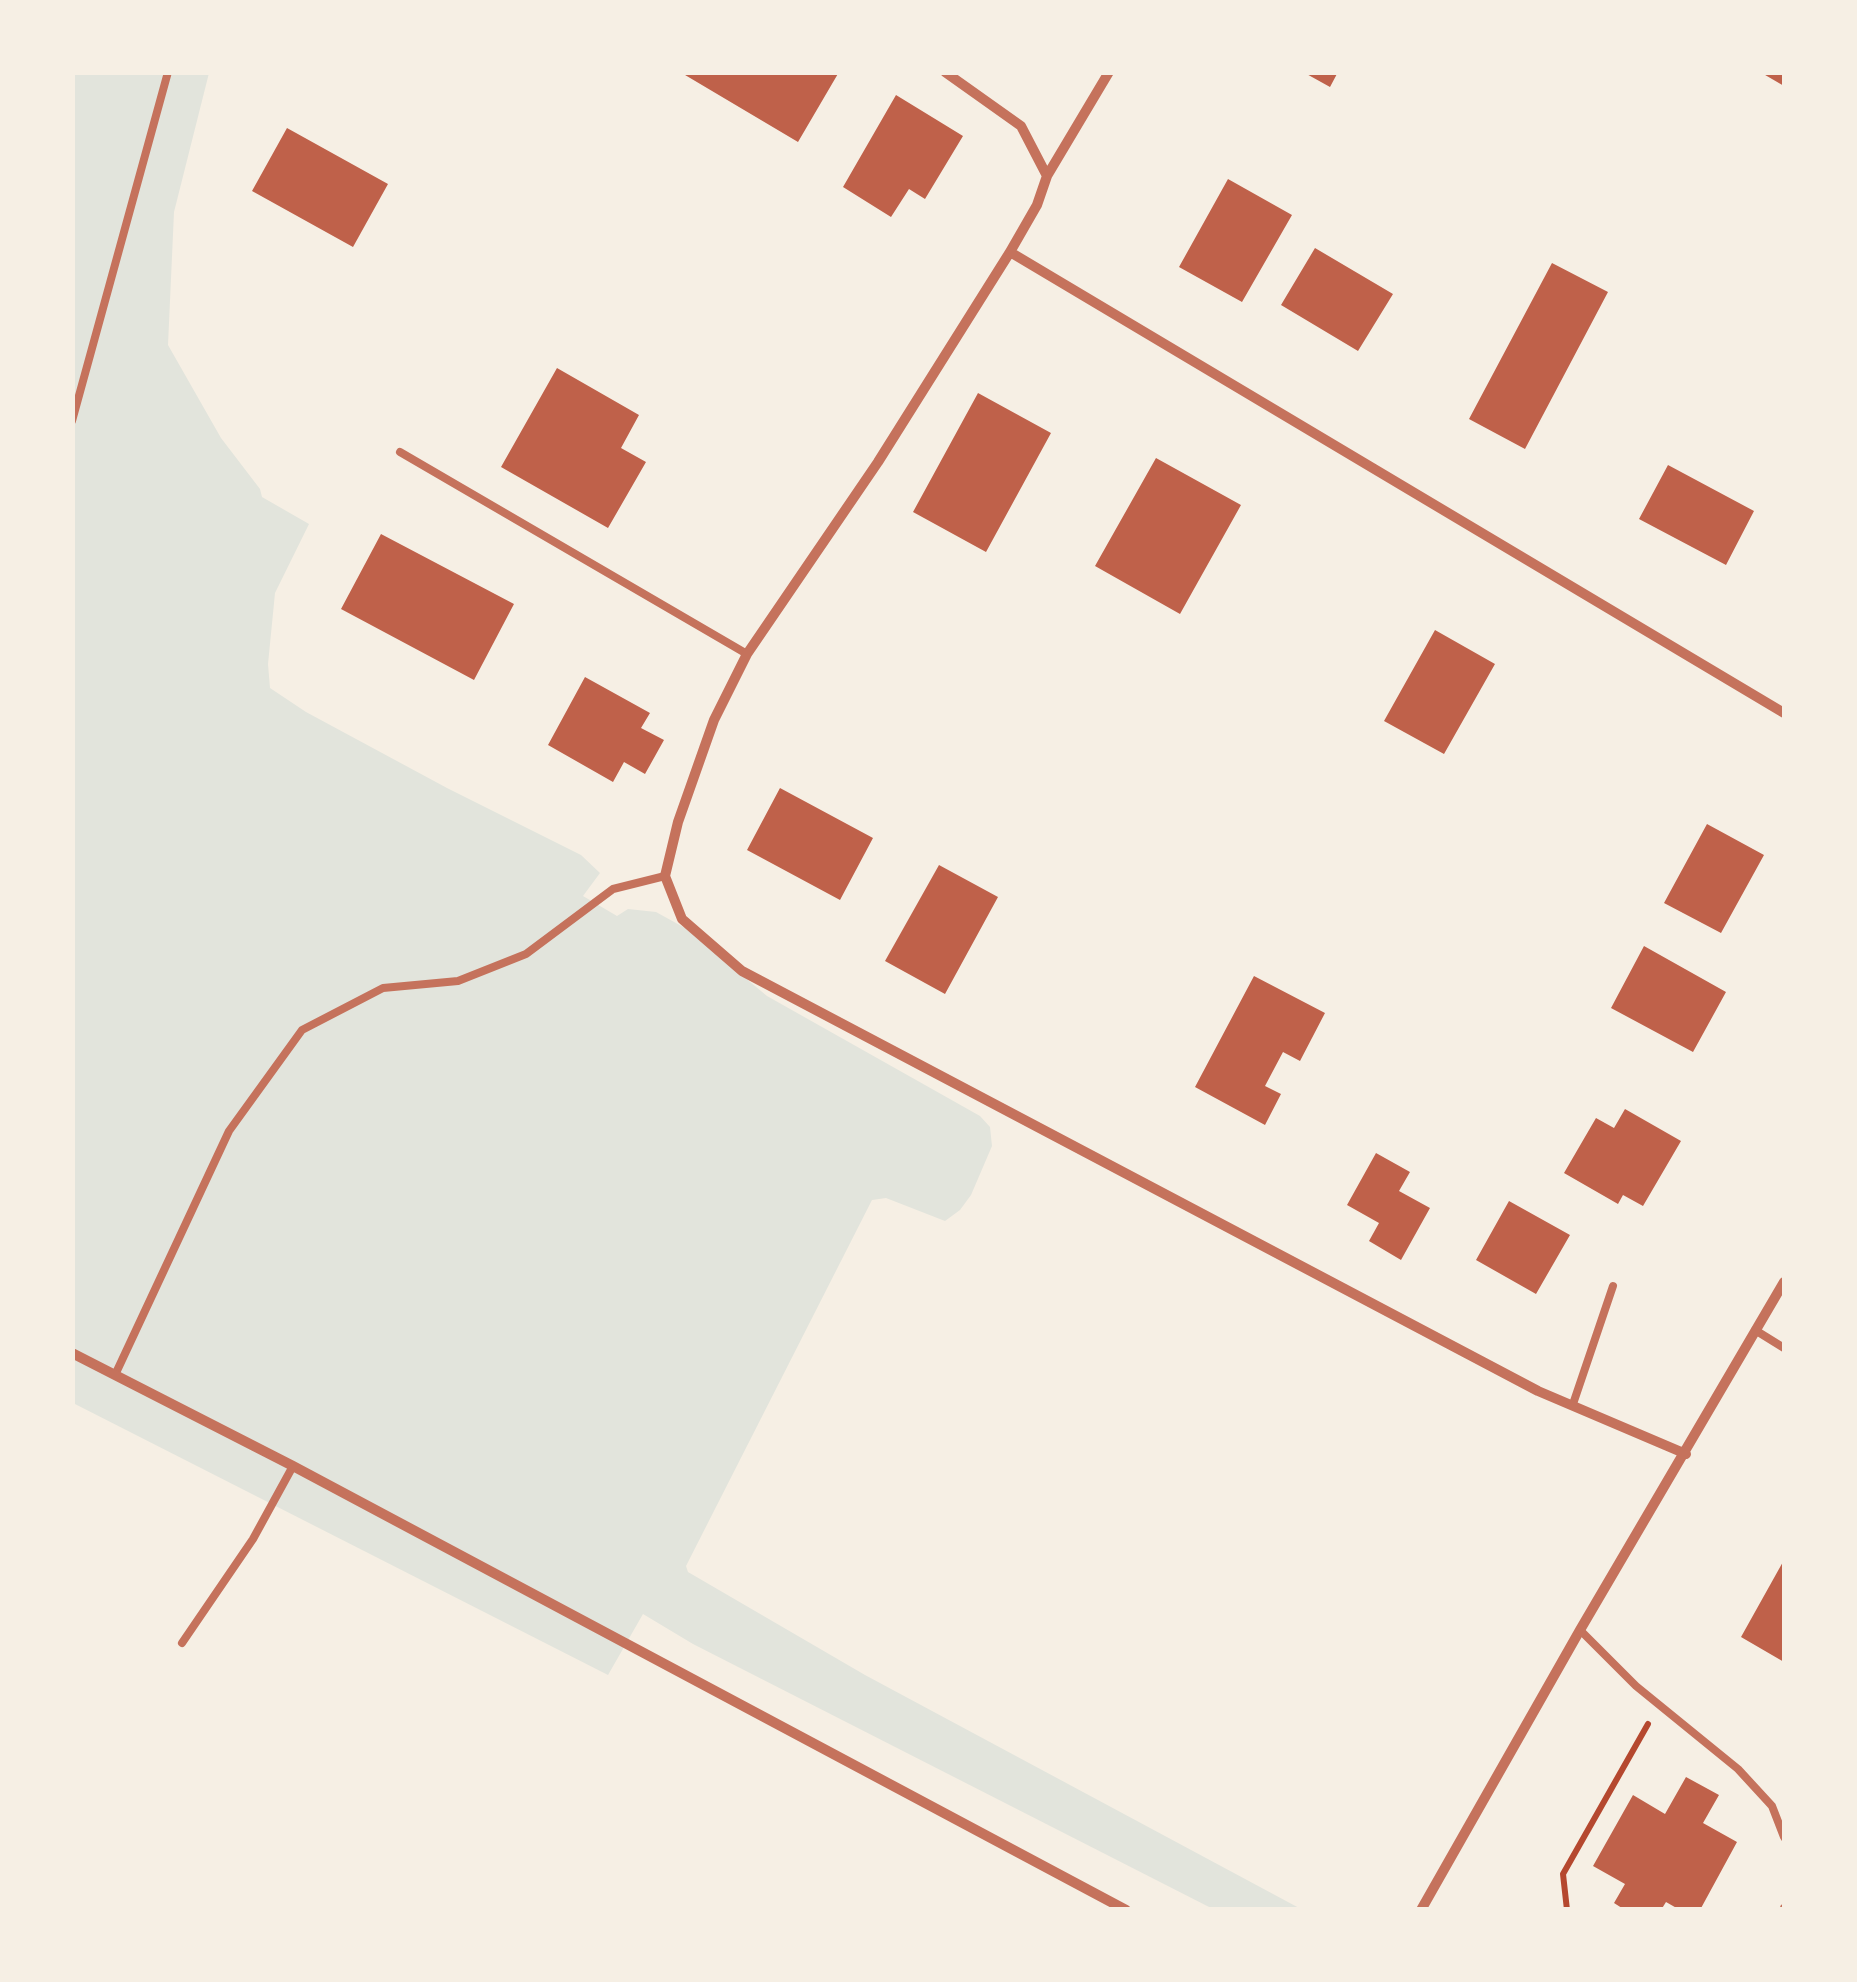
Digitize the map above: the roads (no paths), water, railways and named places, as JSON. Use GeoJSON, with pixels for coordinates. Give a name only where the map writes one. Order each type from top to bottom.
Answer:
{"type":"FeatureCollection","features":[{"type":"Feature","properties":{"kind":"street"},"geometry":{"type":"LineString","coordinates":[[945,72],[1021,126],[1047,176]]}},
{"type":"Feature","properties":{"kind":"street"},"geometry":{"type":"LineString","coordinates":[[1109,72],[1047,176],[1037,205],[1010,252],[878,462],[747,654],[698,762],[666,876],[682,920],[742,971],[1538,1391],[1686,1454]]}},
{"type":"Feature","properties":{"kind":"street"},"geometry":{"type":"LineString","coordinates":[[1010,252],[1784,713]]}},
{"type":"Feature","properties":{"kind":"street"},"geometry":{"type":"LineString","coordinates":[[1421,1910],[1784,1282]]}},
{"type":"Feature","properties":{"kind":"street"},"geometry":{"type":"LineString","coordinates":[[72,1354],[294,1466],[1126,1910]]}},
{"type":"Feature","properties":{"kind":"lane"},"geometry":{"type":"LineString","coordinates":[[72,421],[168,72]]}},
{"type":"Feature","properties":{"kind":"lane"},"geometry":{"type":"LineString","coordinates":[[400,452],[747,654]]}},
{"type":"Feature","properties":{"kind":"lane"},"geometry":{"type":"LineString","coordinates":[[114,1374],[229,1131],[302,1030],[383,988],[458,981],[526,954],[613,888],[666,876]]}},
{"type":"Feature","properties":{"kind":"lane"},"geometry":{"type":"LineString","coordinates":[[1573,1404],[1614,1286]]}},
{"type":"Feature","properties":{"kind":"lane"},"geometry":{"type":"LineString","coordinates":[[1755,1330],[1784,1348]]}},
{"type":"Feature","properties":{"kind":"lane"},"geometry":{"type":"LineString","coordinates":[[182,1643],[252,1539],[294,1466]]}},
{"type":"Feature","properties":{"kind":"lane"},"geometry":{"type":"LineString","coordinates":[[1580,1630],[1659,1705],[1738,1769],[1772,1806],[1784,1837]]}}]}
